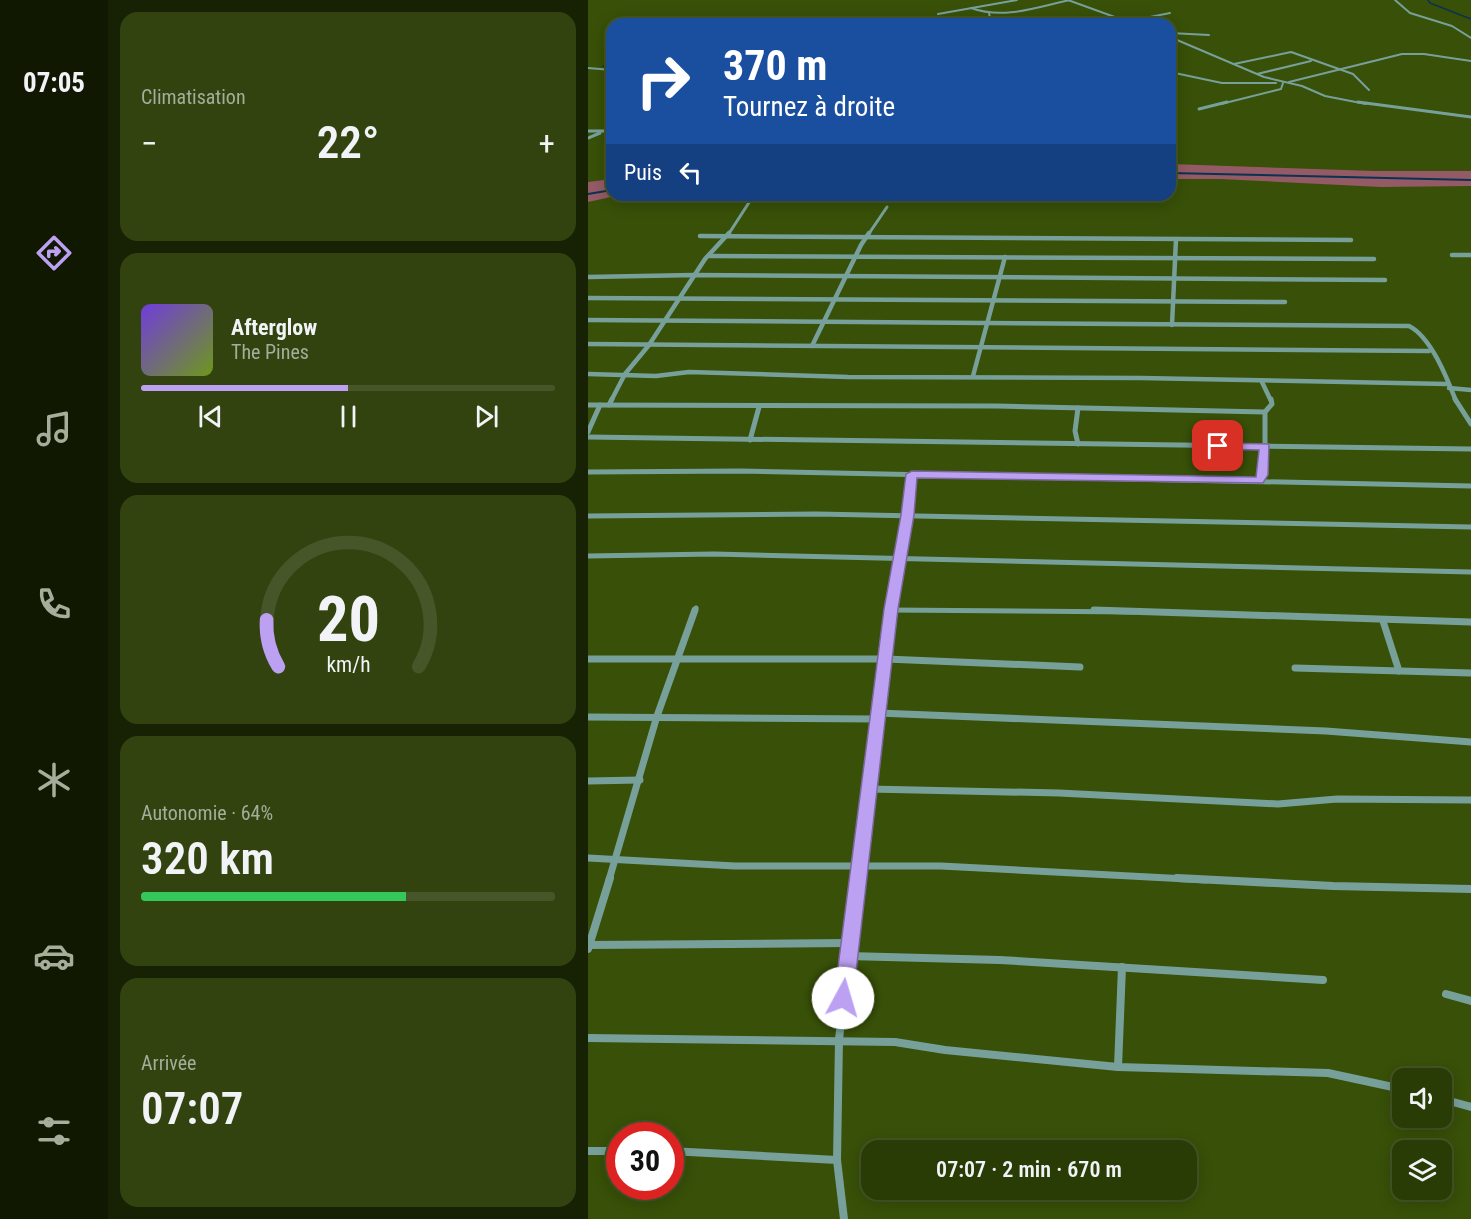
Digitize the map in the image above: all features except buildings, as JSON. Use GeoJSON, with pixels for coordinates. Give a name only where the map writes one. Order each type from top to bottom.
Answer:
{"type":"FeatureCollection","features":[{"type":"Feature","properties":{"kind":"street"},"geometry":{"type":"LineString","coordinates":[[938,14],[1017,0]]}},
{"type":"Feature","properties":{"kind":"street"},"geometry":{"type":"LineString","coordinates":[[971,8],[989,14],[1069,0],[1118,18]]}},
{"type":"Feature","properties":{"kind":"street"},"geometry":{"type":"LineString","coordinates":[[1395,0],[1410,13],[1436,20],[1471,38]]}},
{"type":"Feature","properties":{"kind":"street"},"geometry":{"type":"LineString","coordinates":[[980,7],[981,2],[994,4]]}},
{"type":"Feature","properties":{"kind":"street"},"geometry":{"type":"LineString","coordinates":[[1142,18],[1170,13]]}},
{"type":"Feature","properties":{"kind":"street"},"geometry":{"type":"LineString","coordinates":[[989,14],[990,18]]}},
{"type":"Feature","properties":{"kind":"street"},"geometry":{"type":"LineString","coordinates":[[1176,35],[1209,35]]}},
{"type":"Feature","properties":{"kind":"street"},"geometry":{"type":"LineString","coordinates":[[1176,38],[1256,74],[1283,83],[1402,54],[1424,54],[1471,61]]}},
{"type":"Feature","properties":{"kind":"street"},"geometry":{"type":"LineString","coordinates":[[1234,64],[1288,52],[1354,75],[1369,90]]}},
{"type":"Feature","properties":{"kind":"street"},"geometry":{"type":"LineString","coordinates":[[1256,74],[1312,61]]}},
{"type":"Feature","properties":{"kind":"street"},"geometry":{"type":"LineString","coordinates":[[588,68],[606,70]]}},
{"type":"Feature","properties":{"kind":"street"},"geometry":{"type":"LineString","coordinates":[[1176,73],[1222,83],[1283,83],[1302,86],[1328,97],[1389,108],[1471,117]]}},
{"type":"Feature","properties":{"kind":"street"},"geometry":{"type":"LineString","coordinates":[[1199,109],[1281,88],[1283,83]]}},
{"type":"Feature","properties":{"kind":"street"},"geometry":{"type":"LineString","coordinates":[[588,131],[606,132]]}},
{"type":"Feature","properties":{"kind":"street"},"geometry":{"type":"LineString","coordinates":[[588,138],[603,132]]}},
{"type":"Feature","properties":{"kind":"street"},"geometry":{"type":"LineString","coordinates":[[609,405],[626,375],[649,345],[693,275],[727,236],[750,201]]}},
{"type":"Feature","properties":{"kind":"street"},"geometry":{"type":"LineString","coordinates":[[812,346],[856,256],[886,207]]}},
{"type":"Feature","properties":{"kind":"street"},"geometry":{"type":"LineString","coordinates":[[700,236],[1351,240]]}},
{"type":"Feature","properties":{"kind":"street"},"geometry":{"type":"LineString","coordinates":[[1172,325],[1172,279],[1176,239]]}},
{"type":"Feature","properties":{"kind":"street"},"geometry":{"type":"LineString","coordinates":[[1452,255],[1471,255]]}},
{"type":"Feature","properties":{"kind":"street"},"geometry":{"type":"LineString","coordinates":[[710,256],[1005,256],[1174,260],[1374,259]]}},
{"type":"Feature","properties":{"kind":"street"},"geometry":{"type":"LineString","coordinates":[[973,376],[1005,256]]}},
{"type":"Feature","properties":{"kind":"street"},"geometry":{"type":"LineString","coordinates":[[588,277],[693,275],[1385,280]]}},
{"type":"Feature","properties":{"kind":"street"},"geometry":{"type":"LineString","coordinates":[[588,298],[1285,302]]}},
{"type":"Feature","properties":{"kind":"street"},"geometry":{"type":"LineString","coordinates":[[588,320],[1408,326],[1419,331],[1471,424]]}},
{"type":"Feature","properties":{"kind":"street"},"geometry":{"type":"LineString","coordinates":[[588,344],[1430,351]]}},
{"type":"Feature","properties":{"kind":"street"},"geometry":{"type":"LineString","coordinates":[[588,374],[656,376],[689,372],[848,377],[1141,378],[1448,386],[1471,390]]}},
{"type":"Feature","properties":{"kind":"street"},"geometry":{"type":"LineString","coordinates":[[1259,480],[1263,475],[1265,412],[1272,404],[1262,382]]}},
{"type":"Feature","properties":{"kind":"street"},"geometry":{"type":"LineString","coordinates":[[588,405],[997,405],[1188,412],[1265,412]]}},
{"type":"Feature","properties":{"kind":"street"},"geometry":{"type":"LineString","coordinates":[[588,432],[600,405]]}},
{"type":"Feature","properties":{"kind":"street"},"geometry":{"type":"LineString","coordinates":[[750,440],[759,406]]}},
{"type":"Feature","properties":{"kind":"street"},"geometry":{"type":"LineString","coordinates":[[1078,408],[1075,431],[1078,444]]}},
{"type":"Feature","properties":{"kind":"street"},"geometry":{"type":"LineString","coordinates":[[588,437],[1471,449]]}},
{"type":"Feature","properties":{"kind":"street"},"geometry":{"type":"LineString","coordinates":[[588,472],[741,471],[1471,486]]}},
{"type":"Feature","properties":{"kind":"street"},"geometry":{"type":"LineString","coordinates":[[844,1219],[837,1160],[838,1040],[848,943],[891,609],[908,515],[912,474]]}},
{"type":"Feature","properties":{"kind":"street"},"geometry":{"type":"LineString","coordinates":[[588,516],[726,513],[908,515],[1471,527]]}},
{"type":"Feature","properties":{"kind":"street"},"geometry":{"type":"LineString","coordinates":[[588,556],[714,554],[1471,572]]}},
{"type":"Feature","properties":{"kind":"street"},"geometry":{"type":"LineString","coordinates":[[696,608],[657,716],[640,780],[588,946],[848,943]]}},
{"type":"Feature","properties":{"kind":"street"},"geometry":{"type":"LineString","coordinates":[[891,609],[1091,610],[1471,622]]}},
{"type":"Feature","properties":{"kind":"street"},"geometry":{"type":"LineString","coordinates":[[1383,621],[1399,671]]}},
{"type":"Feature","properties":{"kind":"street"},"geometry":{"type":"LineString","coordinates":[[588,658],[886,659],[1080,667]]}},
{"type":"Feature","properties":{"kind":"street"},"geometry":{"type":"LineString","coordinates":[[1295,668],[1471,673]]}},
{"type":"Feature","properties":{"kind":"street"},"geometry":{"type":"LineString","coordinates":[[588,717],[878,716],[1326,730],[1471,742]]}},
{"type":"Feature","properties":{"kind":"street"},"geometry":{"type":"LineString","coordinates":[[588,782],[640,780]]}},
{"type":"Feature","properties":{"kind":"street"},"geometry":{"type":"LineString","coordinates":[[869,789],[1059,793],[1278,804],[1337,799],[1471,800]]}},
{"type":"Feature","properties":{"kind":"street"},"geometry":{"type":"LineString","coordinates":[[588,858],[735,866],[941,866],[1333,886],[1471,889]]}},
{"type":"Feature","properties":{"kind":"street"},"geometry":{"type":"LineString","coordinates":[[848,956],[1000,960],[1323,980]]}},
{"type":"Feature","properties":{"kind":"street"},"geometry":{"type":"LineString","coordinates":[[1118,1067],[1122,967]]}},
{"type":"Feature","properties":{"kind":"street"},"geometry":{"type":"LineString","coordinates":[[1446,994],[1471,1002]]}},
{"type":"Feature","properties":{"kind":"street"},"geometry":{"type":"LineString","coordinates":[[588,1038],[895,1042],[945,1050],[1118,1067],[1328,1073],[1392,1087]]}},
{"type":"Feature","properties":{"kind":"street"},"geometry":{"type":"LineString","coordinates":[[1452,1102],[1471,1107]]}},
{"type":"Feature","properties":{"kind":"street"},"geometry":{"type":"LineString","coordinates":[[588,1151],[606,1151]]}},
{"type":"Feature","properties":{"kind":"street"},"geometry":{"type":"LineString","coordinates":[[684,1152],[837,1160]]}},
{"type":"Feature","properties":{"kind":"shaded area"},"geometry":{"type":"Polygon","coordinates":[[[1176,164],[1374,171],[1471,171],[1471,186],[1381,187],[1176,179],[1176,164]]]}},
{"type":"Feature","properties":{"kind":"shaded area"},"geometry":{"type":"Polygon","coordinates":[[[606,180],[606,198],[588,202],[588,182],[606,180]]]}},
{"type":"Feature","properties":{"kind":"waterway"},"geometry":{"type":"LineString","coordinates":[[1428,0],[1430,3],[1471,19]]}},
{"type":"Feature","properties":{"kind":"waterway"},"geometry":{"type":"LineString","coordinates":[[1176,173],[1471,180]]}},
{"type":"Feature","properties":{"kind":"waterway"},"geometry":{"type":"LineString","coordinates":[[588,194],[606,191]]}},
{"type":"Feature","properties":{"kind":"route"},"geometry":{"type":"LineString","coordinates":[[843,998],[891,609],[908,515],[912,474],[1197,481],[1259,480],[1263,475],[1265,447],[1218,446]]}}]}
